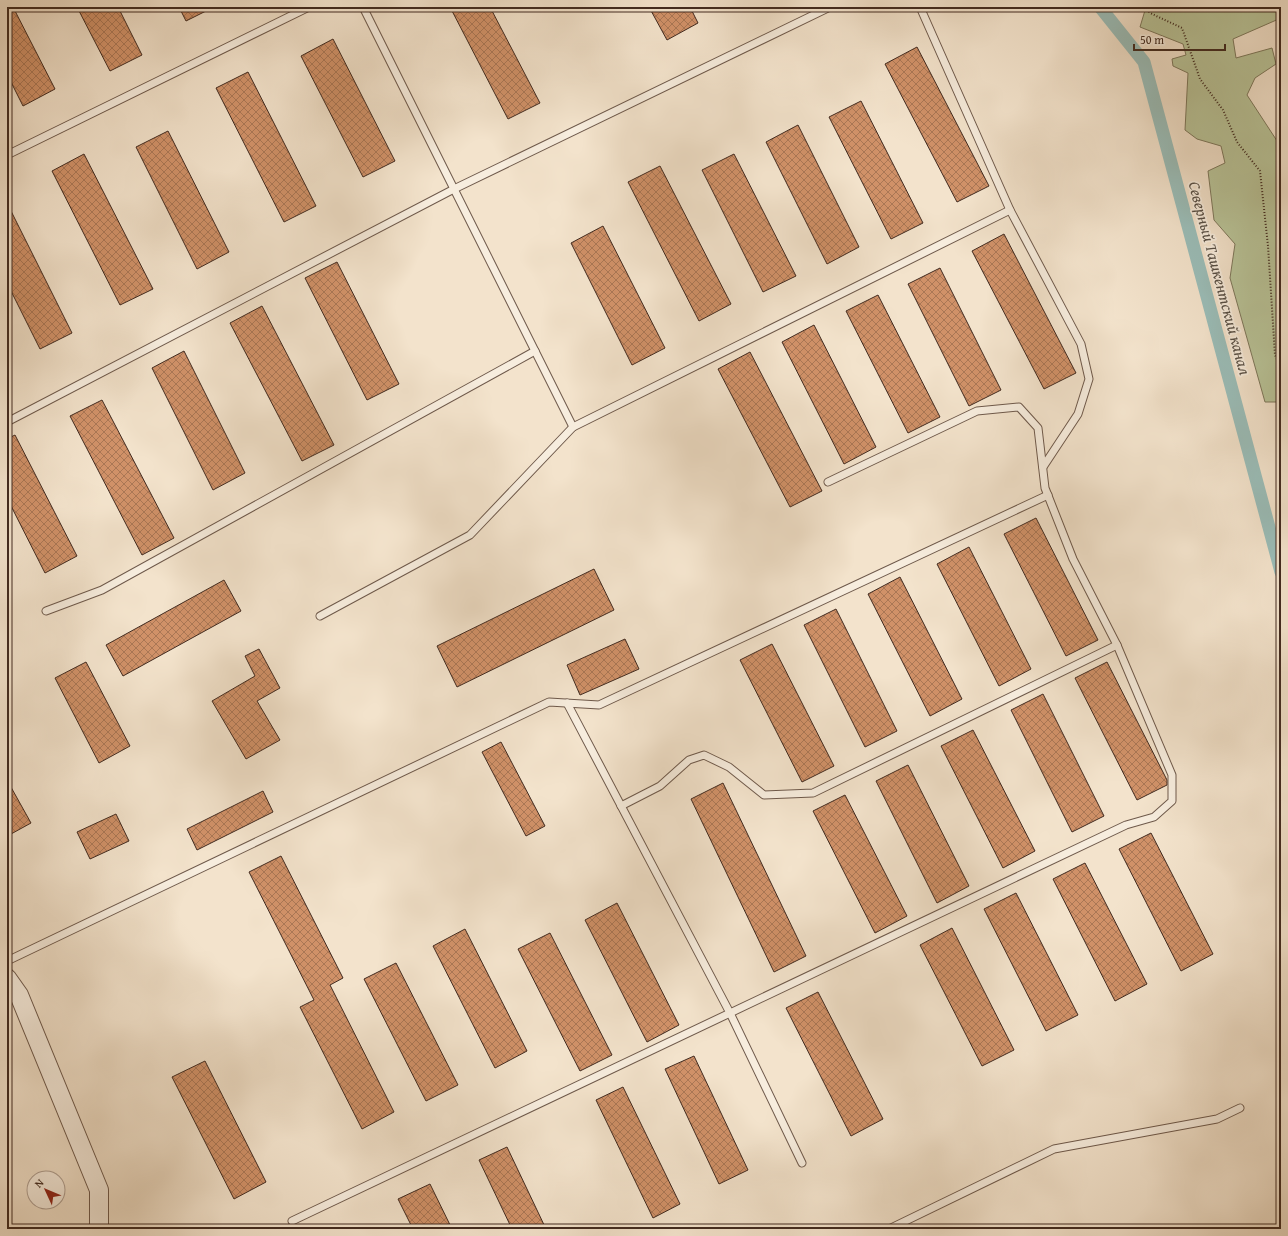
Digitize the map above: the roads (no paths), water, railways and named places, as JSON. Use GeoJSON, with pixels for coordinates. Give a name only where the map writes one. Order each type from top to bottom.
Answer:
{"type":"FeatureCollection","features":[{"type":"Feature","properties":{"kind":"street"},"geometry":{"type":"LineString","coordinates":[[7,978],[19,995],[99,1190],[98,1229]]}},
{"type":"Feature","properties":{"kind":"lane"},"geometry":{"type":"LineString","coordinates":[[7,155],[309,7]]}},
{"type":"Feature","properties":{"kind":"lane"},"geometry":{"type":"LineString","coordinates":[[363,7],[573,427]]}},
{"type":"Feature","properties":{"kind":"lane"},"geometry":{"type":"LineString","coordinates":[[7,422],[454,188],[830,7]]}},
{"type":"Feature","properties":{"kind":"lane"},"geometry":{"type":"LineString","coordinates":[[920,7],[1010,210],[1081,344],[1089,379],[1078,414],[1043,467]]}},
{"type":"Feature","properties":{"kind":"lane"},"geometry":{"type":"LineString","coordinates":[[320,616],[470,535],[573,427],[1010,210]]}},
{"type":"Feature","properties":{"kind":"lane"},"geometry":{"type":"LineString","coordinates":[[46,611],[102,590],[535,351]]}},
{"type":"Feature","properties":{"kind":"lane"},"geometry":{"type":"LineString","coordinates":[[292,1221],[1126,825],[1154,817],[1172,802],[1172,775],[1117,645],[1073,559],[1048,494],[1038,428],[1018,407],[977,411],[828,482]]}},
{"type":"Feature","properties":{"kind":"lane"},"geometry":{"type":"LineString","coordinates":[[7,961],[549,702],[599,705],[1048,494]]}},
{"type":"Feature","properties":{"kind":"lane"},"geometry":{"type":"LineString","coordinates":[[621,806],[660,786],[689,760],[704,755],[729,767],[764,795],[813,793],[1117,645]]}},
{"type":"Feature","properties":{"kind":"lane"},"geometry":{"type":"LineString","coordinates":[[567,703],[730,1013],[802,1163]]}},
{"type":"Feature","properties":{"kind":"lane"},"geometry":{"type":"LineString","coordinates":[[889,1229],[1054,1149],[1216,1119],[1240,1108]]}},
{"type":"Feature","properties":{"kind":"waterway","name":"Северный Ташкентский канал"},"geometry":{"type":"LineString","coordinates":[[1100,7],[1144,62],[1281,572]]}}]}
